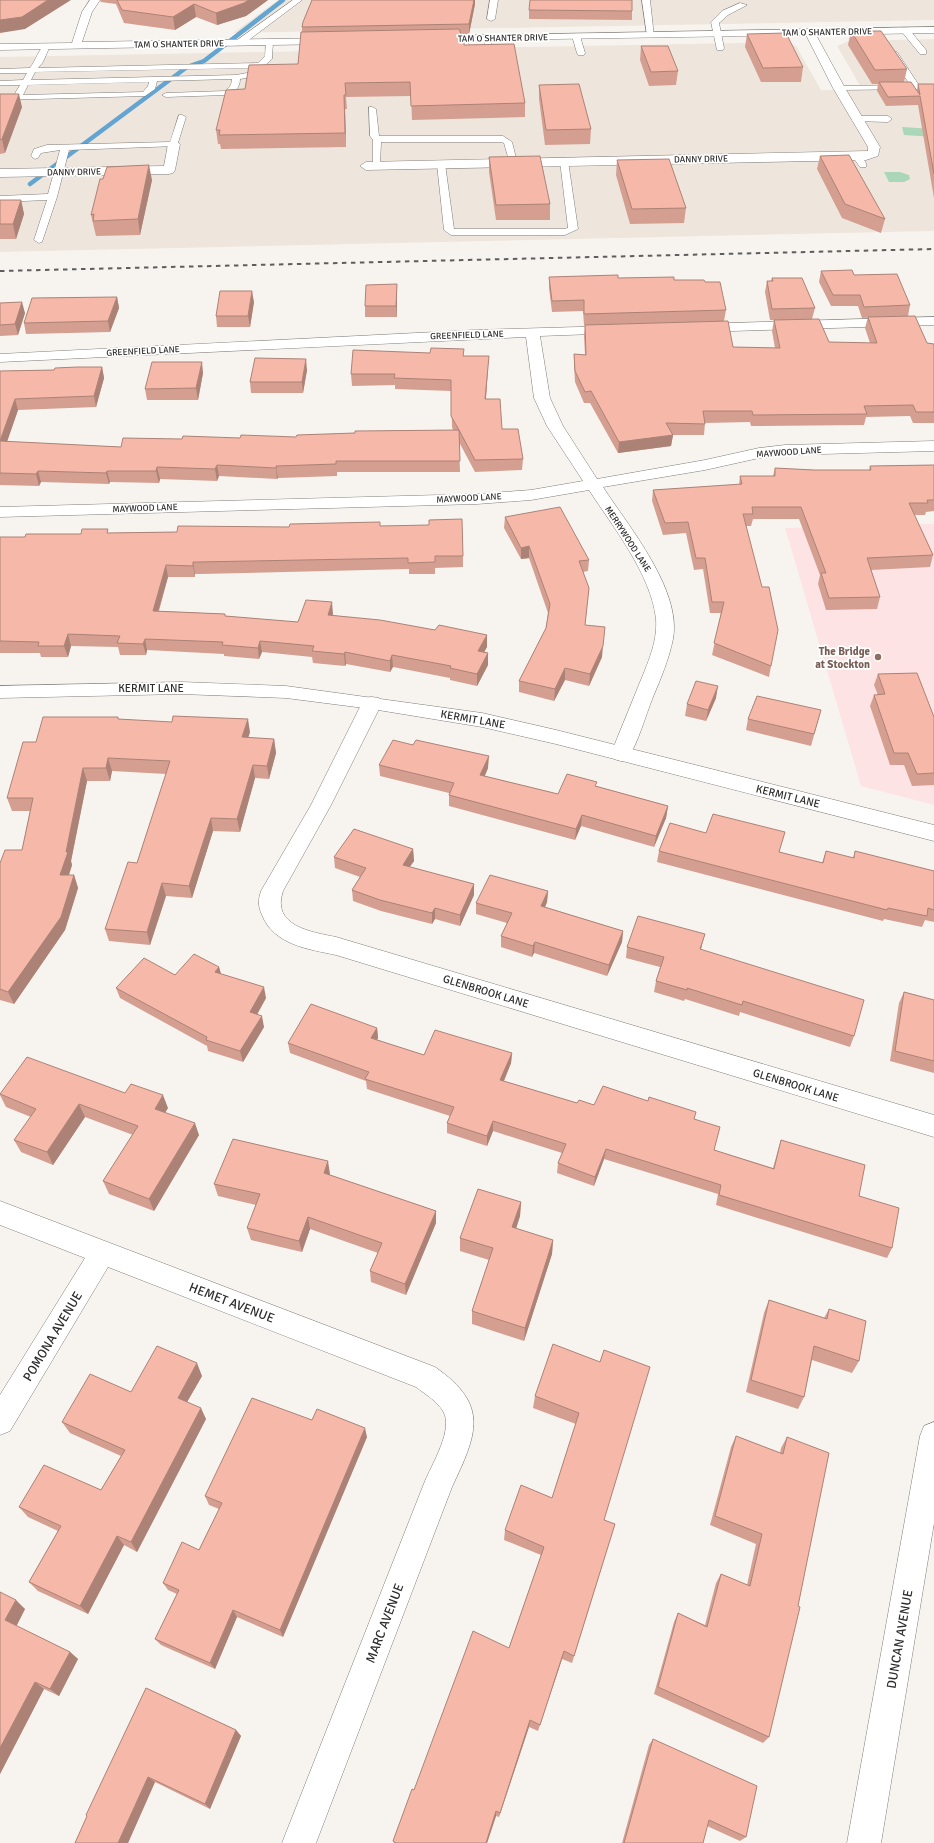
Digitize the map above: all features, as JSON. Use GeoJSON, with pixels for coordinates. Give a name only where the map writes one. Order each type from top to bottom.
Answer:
{"type":"FeatureCollection","features":[{"type":"Feature","properties":{"kind":"street"},"geometry":{"type":"LineString","coordinates":[[76,46],[87,12],[95,0]]}},
{"type":"Feature","properties":{"kind":"street","name":"TAM O SHANTER DRIVE"},"geometry":{"type":"LineString","coordinates":[[424,39],[934,30]]}},
{"type":"Feature","properties":{"kind":"street","name":"DANNY DRIVE"},"geometry":{"type":"LineString","coordinates":[[371,165],[564,161],[859,160],[874,153],[874,150],[809,32]]}},
{"type":"Feature","properties":{"kind":"street","name":"TAM O SHANTER DRIVE"},"geometry":{"type":"LineString","coordinates":[[0,47],[339,41]]}},
{"type":"Feature","properties":{"kind":"street","name":"DANNY DRIVE"},"geometry":{"type":"LineString","coordinates":[[0,173],[169,170],[174,144]]}},
{"type":"Feature","properties":{"kind":"street"},"geometry":{"type":"LineString","coordinates":[[683,328],[934,321]]}},
{"type":"Feature","properties":{"kind":"street","name":"GREENFIELD LANE"},"geometry":{"type":"LineString","coordinates":[[0,358],[532,332],[628,330]]}},
{"type":"Feature","properties":{"kind":"street","name":"MERRYWOOD LANE"},"geometry":{"type":"LineString","coordinates":[[532,332],[542,398],[555,426],[648,567],[662,602],[665,620],[664,638],[660,658],[621,754]]}},
{"type":"Feature","properties":{"kind":"street","name":"MAYWOOD LANE"},"geometry":{"type":"LineString","coordinates":[[0,512],[477,498],[531,495],[778,451],[934,446]]}},
{"type":"Feature","properties":{"kind":"street","name":"KERMIT LANE"},"geometry":{"type":"LineString","coordinates":[[0,692],[181,688],[286,692],[372,703],[482,720],[934,833]]}},
{"type":"Feature","properties":{"kind":"street","name":"GLENBROOK LANE"},"geometry":{"type":"LineString","coordinates":[[372,703],[298,848],[270,895],[270,907],[280,927],[298,938],[336,946],[934,1126]]}},
{"type":"Feature","properties":{"kind":"street","name":"HEMET AVENUE"},"geometry":{"type":"LineString","coordinates":[[0,1213],[425,1377],[441,1386],[455,1404]]}},
{"type":"Feature","properties":{"kind":"street","name":"POMONA AVENUE"},"geometry":{"type":"LineString","coordinates":[[0,1421],[104,1252]]}},
{"type":"Feature","properties":{"kind":"street","name":"MARC AVENUE"},"geometry":{"type":"LineString","coordinates":[[299,1843],[440,1481],[458,1442],[461,1416],[455,1404]]}},
{"type":"Feature","properties":{"kind":"street","name":"DUNCAN AVENUE"},"geometry":{"type":"LineString","coordinates":[[864,1843],[925,1543],[934,1436]]}},
{"type":"Feature","properties":{"kind":"lane"},"geometry":{"type":"LineString","coordinates":[[239,43],[298,0]]}},
{"type":"Feature","properties":{"kind":"lane"},"geometry":{"type":"LineString","coordinates":[[491,19],[494,0]]}},
{"type":"Feature","properties":{"kind":"lane"},"geometry":{"type":"LineString","coordinates":[[646,0],[651,35]]}},
{"type":"Feature","properties":{"kind":"lane"},"geometry":{"type":"LineString","coordinates":[[720,48],[716,34],[715,22],[718,17],[743,5]]}},
{"type":"Feature","properties":{"kind":"lane"},"geometry":{"type":"LineString","coordinates":[[905,30],[923,52]]}},
{"type":"Feature","properties":{"kind":"lane"},"geometry":{"type":"LineString","coordinates":[[839,88],[916,87],[880,31]]}},
{"type":"Feature","properties":{"kind":"lane"},"geometry":{"type":"LineString","coordinates":[[576,36],[581,53]]}},
{"type":"Feature","properties":{"kind":"lane"},"geometry":{"type":"LineString","coordinates":[[463,38],[468,52],[478,55],[488,51],[488,38]]}},
{"type":"Feature","properties":{"kind":"lane"},"geometry":{"type":"LineString","coordinates":[[0,84],[236,77],[249,75],[269,57],[269,42]]}},
{"type":"Feature","properties":{"kind":"lane"},"geometry":{"type":"LineString","coordinates":[[17,98],[32,70],[39,62],[46,46]]}},
{"type":"Feature","properties":{"kind":"lane"},"geometry":{"type":"LineString","coordinates":[[0,71],[261,65]]}},
{"type":"Feature","properties":{"kind":"lane"},"geometry":{"type":"LineString","coordinates":[[166,95],[226,93],[233,88],[236,83],[236,77]]}},
{"type":"Feature","properties":{"kind":"lane"},"geometry":{"type":"LineString","coordinates":[[0,98],[145,94],[152,87],[154,79]]}},
{"type":"Feature","properties":{"kind":"lane"},"geometry":{"type":"LineString","coordinates":[[371,165],[377,139],[374,136],[372,109]]}},
{"type":"Feature","properties":{"kind":"lane"},"geometry":{"type":"LineString","coordinates":[[34,156],[35,153],[41,149],[174,144],[182,117]]}},
{"type":"Feature","properties":{"kind":"lane"},"geometry":{"type":"LineString","coordinates":[[856,119],[888,119]]}},
{"type":"Feature","properties":{"kind":"lane"},"geometry":{"type":"LineString","coordinates":[[377,139],[504,139],[508,142],[513,162]]}},
{"type":"Feature","properties":{"kind":"lane"},"geometry":{"type":"LineString","coordinates":[[39,240],[65,147]]}},
{"type":"Feature","properties":{"kind":"lane"},"geometry":{"type":"LineString","coordinates":[[441,164],[450,232],[565,232],[573,229],[564,161]]}},
{"type":"Feature","properties":{"kind":"lane"},"geometry":{"type":"LineString","coordinates":[[0,199],[52,197]]}},
{"type":"Feature","properties":{"kind":"shaded area"},"geometry":{"type":"Polygon","coordinates":[[[278,0],[934,0],[934,20],[233,33],[278,0]]]}},
{"type":"Feature","properties":{"kind":"shaded area"},"geometry":{"type":"Polygon","coordinates":[[[934,39],[934,231],[0,252],[0,57],[785,42],[796,46],[821,90],[862,89],[837,46],[849,41],[934,39]]]}},
{"type":"Feature","properties":{"kind":"shaded area","name":"The Bridge at Stockton"},"geometry":{"type":"Polygon","coordinates":[[[934,524],[934,805],[861,786],[785,528],[934,524]]]}},
{"type":"Feature","properties":{"kind":"green space"},"geometry":{"type":"Polygon","coordinates":[[[902,127],[934,129],[934,137],[904,135],[902,127]]]}},
{"type":"Feature","properties":{"kind":"green space"},"geometry":{"type":"Polygon","coordinates":[[[884,172],[900,172],[909,175],[910,179],[904,182],[889,182],[884,172]]]}},
{"type":"Feature","properties":{"kind":"building"},"geometry":{"type":"Polygon","coordinates":[[[0,0],[48,0],[22,17],[0,20],[0,0]]]}},
{"type":"Feature","properties":{"kind":"building"},"geometry":{"type":"Polygon","coordinates":[[[117,0],[249,0],[216,13],[194,4],[173,17],[122,10],[117,0]]]}},
{"type":"Feature","properties":{"kind":"building"},"geometry":{"type":"Polygon","coordinates":[[[312,0],[474,0],[469,24],[302,27],[312,0]]]}},
{"type":"Feature","properties":{"kind":"building"},"geometry":{"type":"Polygon","coordinates":[[[530,0],[632,0],[632,11],[529,10],[530,0]]]}},
{"type":"Feature","properties":{"kind":"building"},"geometry":{"type":"Polygon","coordinates":[[[459,29],[464,45],[514,44],[525,103],[411,106],[410,82],[345,83],[345,133],[219,135],[220,130],[216,130],[226,90],[245,89],[249,65],[298,64],[301,32],[459,29]]]}},
{"type":"Feature","properties":{"kind":"building"},"geometry":{"type":"Polygon","coordinates":[[[851,31],[881,31],[907,69],[875,70],[851,31]]]}},
{"type":"Feature","properties":{"kind":"building"},"geometry":{"type":"Polygon","coordinates":[[[786,33],[803,67],[763,68],[747,34],[786,33]]]}},
{"type":"Feature","properties":{"kind":"building"},"geometry":{"type":"Polygon","coordinates":[[[641,46],[668,46],[678,71],[651,72],[641,46]]]}},
{"type":"Feature","properties":{"kind":"building"},"geometry":{"type":"Polygon","coordinates":[[[879,82],[911,82],[920,95],[918,84],[934,84],[934,174],[920,96],[888,97],[879,82]]]}},
{"type":"Feature","properties":{"kind":"building"},"geometry":{"type":"Polygon","coordinates":[[[579,84],[591,129],[546,130],[539,85],[579,84]]]}},
{"type":"Feature","properties":{"kind":"building"},"geometry":{"type":"Polygon","coordinates":[[[0,94],[19,94],[2,139],[0,140],[0,94]]]}},
{"type":"Feature","properties":{"kind":"building"},"geometry":{"type":"Polygon","coordinates":[[[849,155],[885,219],[845,204],[820,156],[849,155]]]}},
{"type":"Feature","properties":{"kind":"building"},"geometry":{"type":"Polygon","coordinates":[[[540,156],[550,204],[496,205],[489,157],[540,156]]]}},
{"type":"Feature","properties":{"kind":"building"},"geometry":{"type":"Polygon","coordinates":[[[669,159],[686,208],[632,209],[617,160],[669,159]]]}},
{"type":"Feature","properties":{"kind":"building"},"geometry":{"type":"Polygon","coordinates":[[[149,165],[138,219],[93,221],[94,214],[91,215],[100,179],[103,179],[107,167],[149,165]]]}},
{"type":"Feature","properties":{"kind":"building"},"geometry":{"type":"Polygon","coordinates":[[[0,200],[21,200],[13,224],[0,224],[0,200]]]}},
{"type":"Feature","properties":{"kind":"building"},"geometry":{"type":"Polygon","coordinates":[[[852,270],[854,275],[897,274],[910,305],[864,307],[860,295],[833,295],[821,271],[852,270]]]}},
{"type":"Feature","properties":{"kind":"building"},"geometry":{"type":"Polygon","coordinates":[[[618,275],[618,278],[674,277],[674,280],[704,280],[705,282],[720,282],[726,310],[584,314],[584,300],[552,301],[549,277],[618,275]]]}},
{"type":"Feature","properties":{"kind":"building"},"geometry":{"type":"Polygon","coordinates":[[[772,278],[802,278],[815,308],[772,309],[767,281],[773,281],[772,278]]]}},
{"type":"Feature","properties":{"kind":"building"},"geometry":{"type":"Polygon","coordinates":[[[397,284],[396,306],[365,306],[366,285],[397,284]]]}},
{"type":"Feature","properties":{"kind":"building"},"geometry":{"type":"Polygon","coordinates":[[[220,291],[252,291],[248,316],[216,316],[220,291]]]}},
{"type":"Feature","properties":{"kind":"building"},"geometry":{"type":"Polygon","coordinates":[[[117,297],[108,321],[24,323],[32,298],[117,297]]]}},
{"type":"Feature","properties":{"kind":"building"},"geometry":{"type":"Polygon","coordinates":[[[22,302],[15,324],[0,325],[0,303],[22,302]]]}},
{"type":"Feature","properties":{"kind":"building"},"geometry":{"type":"Polygon","coordinates":[[[915,316],[927,343],[934,344],[934,412],[916,412],[913,405],[864,406],[867,414],[753,415],[752,411],[703,411],[705,424],[666,423],[673,435],[619,442],[591,391],[585,392],[575,371],[574,354],[586,355],[585,325],[728,321],[733,347],[780,348],[774,320],[819,319],[829,342],[877,343],[868,317],[915,316]]]}},
{"type":"Feature","properties":{"kind":"building"},"geometry":{"type":"Polygon","coordinates":[[[431,348],[464,349],[463,356],[489,356],[485,399],[500,399],[502,429],[518,429],[523,459],[475,460],[451,416],[451,380],[394,378],[395,374],[351,374],[353,350],[430,353],[431,348]]]}},
{"type":"Feature","properties":{"kind":"building"},"geometry":{"type":"Polygon","coordinates":[[[255,358],[306,359],[302,382],[250,382],[255,358]]]}},
{"type":"Feature","properties":{"kind":"building"},"geometry":{"type":"Polygon","coordinates":[[[152,362],[202,362],[196,388],[145,389],[152,362]]]}},
{"type":"Feature","properties":{"kind":"building"},"geometry":{"type":"Polygon","coordinates":[[[102,367],[94,396],[15,399],[0,441],[0,371],[54,370],[55,368],[102,367]]]}},
{"type":"Feature","properties":{"kind":"building"},"geometry":{"type":"Polygon","coordinates":[[[459,430],[460,461],[336,461],[336,464],[276,466],[276,468],[217,465],[215,469],[157,467],[156,471],[107,471],[106,473],[38,471],[36,474],[0,473],[0,441],[121,447],[123,438],[182,439],[183,436],[240,438],[241,435],[296,437],[297,435],[355,433],[355,431],[459,430]]]}},
{"type":"Feature","properties":{"kind":"building"},"geometry":{"type":"Polygon","coordinates":[[[934,465],[934,500],[927,500],[928,503],[909,503],[933,555],[867,558],[880,597],[829,598],[821,573],[826,573],[801,507],[752,507],[753,514],[743,514],[762,587],[769,587],[778,630],[771,666],[714,643],[724,602],[712,602],[705,558],[696,558],[688,522],[665,523],[653,490],[742,484],[740,476],[775,476],[775,468],[871,470],[870,466],[934,465]]]}},
{"type":"Feature","properties":{"kind":"building"},"geometry":{"type":"Polygon","coordinates":[[[560,507],[589,560],[579,561],[589,588],[585,625],[605,627],[603,646],[590,674],[565,668],[555,689],[519,681],[546,628],[550,604],[529,546],[521,548],[505,517],[560,507]]]}},
{"type":"Feature","properties":{"kind":"building"},"geometry":{"type":"Polygon","coordinates":[[[462,519],[463,556],[435,556],[435,562],[408,563],[408,558],[193,562],[193,566],[166,565],[153,611],[225,614],[225,616],[298,622],[306,600],[332,602],[328,615],[380,620],[435,630],[439,625],[487,635],[478,651],[488,653],[477,674],[450,668],[451,666],[392,655],[390,661],[345,652],[344,654],[312,651],[314,646],[260,641],[258,648],[222,645],[223,642],[145,639],[143,644],[117,643],[120,636],[68,634],[64,646],[38,646],[39,642],[0,641],[0,537],[25,537],[26,534],[81,534],[82,529],[108,529],[107,533],[177,532],[178,526],[289,527],[290,524],[380,522],[380,526],[429,525],[429,520],[462,519]]]}},
{"type":"Feature","properties":{"kind":"building"},"geometry":{"type":"Polygon","coordinates":[[[917,673],[934,717],[934,773],[917,774],[908,753],[894,753],[874,695],[885,694],[878,674],[917,673]]]}},
{"type":"Feature","properties":{"kind":"building"},"geometry":{"type":"Polygon","coordinates":[[[696,681],[718,686],[708,710],[687,704],[696,681]]]}},
{"type":"Feature","properties":{"kind":"building"},"geometry":{"type":"Polygon","coordinates":[[[757,696],[821,710],[814,734],[748,719],[757,696]]]}},
{"type":"Feature","properties":{"kind":"building"},"geometry":{"type":"Polygon","coordinates":[[[173,716],[248,719],[242,737],[274,739],[267,766],[253,765],[237,819],[211,818],[189,886],[162,883],[147,932],[105,929],[128,862],[137,863],[170,761],[108,758],[106,768],[83,768],[66,852],[68,852],[60,875],[74,875],[61,917],[8,992],[0,989],[0,863],[5,850],[22,850],[33,798],[7,798],[23,742],[36,742],[43,717],[118,717],[118,719],[172,722],[173,716]]]}},
{"type":"Feature","properties":{"kind":"building"},"geometry":{"type":"Polygon","coordinates":[[[393,740],[413,745],[416,740],[489,756],[480,775],[558,794],[567,774],[597,782],[595,786],[668,806],[656,836],[582,815],[576,829],[449,795],[454,783],[379,765],[393,740]]]}},
{"type":"Feature","properties":{"kind":"building"},"geometry":{"type":"Polygon","coordinates":[[[713,814],[785,832],[779,852],[823,863],[826,851],[854,858],[855,851],[934,871],[934,910],[928,908],[927,916],[888,908],[887,910],[659,851],[670,823],[706,833],[713,814]]]}},
{"type":"Feature","properties":{"kind":"building"},"geometry":{"type":"Polygon","coordinates":[[[354,829],[413,849],[403,865],[474,884],[460,915],[435,908],[432,913],[380,900],[352,890],[366,868],[334,857],[354,829]]]}},
{"type":"Feature","properties":{"kind":"building"},"geometry":{"type":"Polygon","coordinates":[[[490,875],[548,891],[541,906],[623,931],[609,965],[535,942],[533,946],[501,936],[512,913],[476,903],[490,875]]]}},
{"type":"Feature","properties":{"kind":"building"},"geometry":{"type":"Polygon","coordinates":[[[638,916],[705,934],[700,949],[864,1000],[854,1036],[743,1001],[742,1005],[687,988],[687,990],[656,981],[664,957],[627,947],[638,916]]]}},
{"type":"Feature","properties":{"kind":"building"},"geometry":{"type":"Polygon","coordinates":[[[194,954],[219,967],[215,972],[264,987],[250,1012],[262,1016],[240,1051],[206,1040],[207,1037],[116,988],[144,958],[175,975],[194,954]]]}},
{"type":"Feature","properties":{"kind":"building"},"geometry":{"type":"Polygon","coordinates":[[[904,992],[934,1000],[934,1061],[895,1051],[904,992]]]}},
{"type":"Feature","properties":{"kind":"building"},"geometry":{"type":"Polygon","coordinates":[[[311,1004],[377,1028],[371,1038],[424,1055],[435,1030],[512,1053],[500,1080],[577,1103],[579,1100],[594,1105],[603,1086],[648,1101],[649,1097],[696,1112],[694,1119],[720,1127],[714,1150],[774,1169],[781,1140],[865,1165],[859,1196],[899,1208],[892,1248],[719,1195],[721,1185],[606,1149],[595,1177],[558,1163],[566,1144],[493,1121],[487,1136],[447,1123],[454,1107],[365,1079],[369,1072],[288,1043],[311,1004]]]}},
{"type":"Feature","properties":{"kind":"building"},"geometry":{"type":"Polygon","coordinates":[[[27,1057],[125,1093],[131,1084],[163,1095],[155,1109],[195,1123],[149,1199],[103,1181],[138,1126],[79,1104],[47,1152],[14,1140],[36,1109],[0,1094],[27,1057]]]}},
{"type":"Feature","properties":{"kind":"building"},"geometry":{"type":"Polygon","coordinates":[[[233,1139],[328,1161],[324,1173],[436,1211],[405,1284],[370,1271],[382,1243],[308,1217],[299,1241],[247,1228],[260,1194],[214,1184],[233,1139]]]}},
{"type":"Feature","properties":{"kind":"building"},"geometry":{"type":"Polygon","coordinates":[[[478,1189],[521,1202],[512,1227],[553,1240],[525,1328],[472,1311],[493,1248],[460,1238],[478,1189]]]}},
{"type":"Feature","properties":{"kind":"building"},"geometry":{"type":"Polygon","coordinates":[[[769,1300],[827,1319],[829,1309],[866,1321],[859,1361],[814,1346],[804,1397],[751,1380],[769,1300]]]}},
{"type":"Feature","properties":{"kind":"building"},"geometry":{"type":"Polygon","coordinates":[[[553,1344],[600,1362],[604,1350],[650,1367],[604,1520],[615,1524],[574,1656],[564,1651],[540,1725],[530,1720],[500,1813],[496,1811],[486,1843],[396,1843],[393,1841],[412,1789],[414,1790],[473,1631],[509,1648],[544,1547],[505,1530],[521,1485],[552,1498],[579,1413],[535,1396],[553,1344]]]}},
{"type":"Feature","properties":{"kind":"building"},"geometry":{"type":"Polygon","coordinates":[[[157,1346],[197,1363],[178,1398],[201,1408],[131,1542],[117,1536],[80,1606],[29,1582],[61,1526],[19,1507],[44,1465],[101,1490],[125,1450],[62,1422],[90,1374],[131,1392],[157,1346]]]}},
{"type":"Feature","properties":{"kind":"building"},"geometry":{"type":"Polygon","coordinates":[[[252,1398],[312,1420],[317,1409],[365,1428],[280,1630],[233,1610],[210,1663],[155,1639],[179,1590],[163,1583],[182,1542],[199,1550],[222,1503],[205,1496],[252,1398]]]}},
{"type":"Feature","properties":{"kind":"building"},"geometry":{"type":"Polygon","coordinates":[[[736,1436],[783,1454],[787,1437],[829,1453],[798,1606],[800,1607],[769,1737],[658,1687],[678,1613],[707,1627],[721,1574],[750,1586],[762,1534],[715,1516],[736,1436]]]}},
{"type":"Feature","properties":{"kind":"building"},"geometry":{"type":"Polygon","coordinates":[[[0,1592],[16,1600],[5,1620],[70,1652],[50,1689],[35,1682],[0,1748],[0,1592]]]}},
{"type":"Feature","properties":{"kind":"building"},"geometry":{"type":"Polygon","coordinates":[[[146,1688],[236,1730],[205,1804],[148,1777],[118,1843],[75,1843],[87,1816],[86,1815],[146,1688]]]}},
{"type":"Feature","properties":{"kind":"building"},"geometry":{"type":"Polygon","coordinates":[[[653,1739],[757,1786],[746,1837],[709,1820],[703,1843],[624,1843],[653,1739]]]}},
{"type":"Feature","properties":{"kind":"waterway"},"geometry":{"type":"LineString","coordinates":[[30,184],[187,67],[204,61],[283,0]]}},
{"type":"Feature","properties":{"kind":"railway"},"geometry":{"type":"LineString","coordinates":[[0,271],[934,249]]}},
{"type":"Feature","properties":{"kind":"place","name":"The Bridge at Stockton"},"geometry":{"type":"Point","coordinates":[878,657]}}]}
